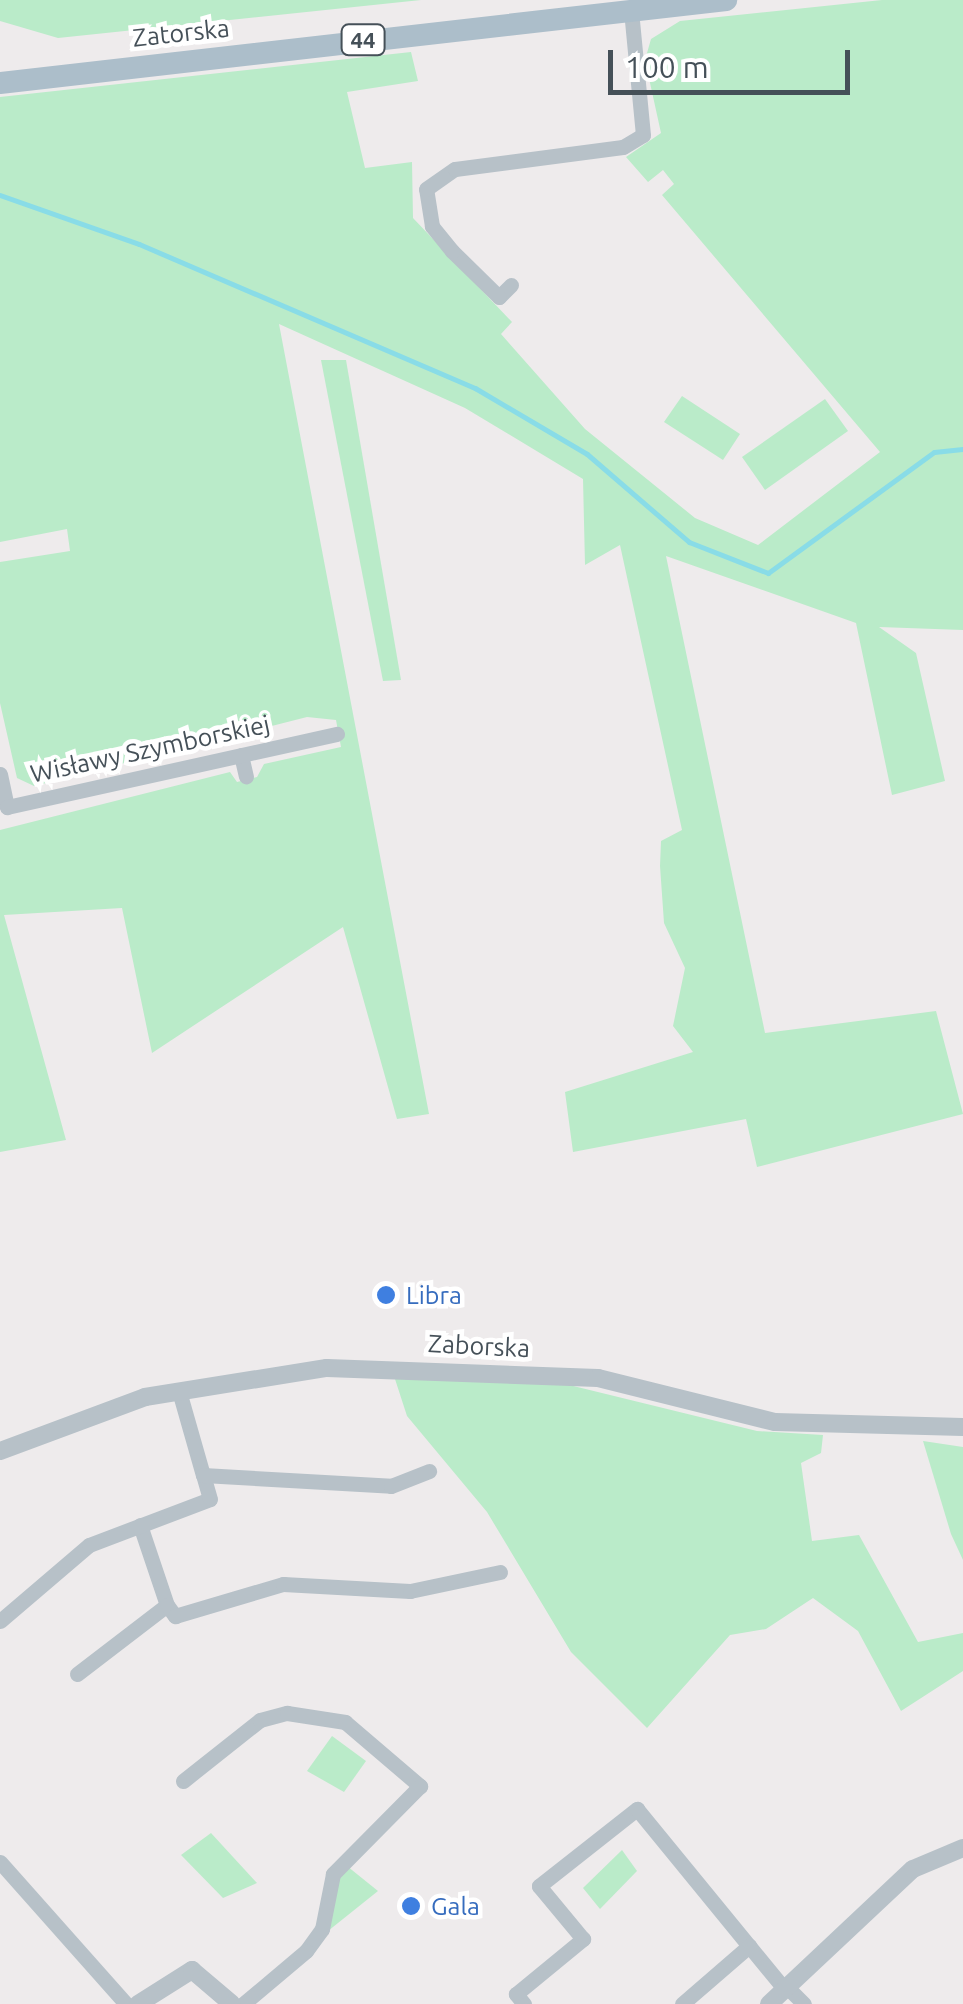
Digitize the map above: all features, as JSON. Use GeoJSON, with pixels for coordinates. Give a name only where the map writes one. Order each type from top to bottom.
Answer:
{"type":"FeatureCollection","features":[{"type":"Feature","properties":{"kind":"main road","name":"Zatorska"},"geometry":{"type":"LineString","coordinates":[[0,83],[726,0]]}},
{"type":"Feature","properties":{"kind":"street"},"geometry":{"type":"LineString","coordinates":[[511,285],[499,297],[452,251],[432,226],[426,189],[455,168],[602,156],[642,134],[630,11]]}},
{"type":"Feature","properties":{"kind":"street"},"geometry":{"type":"LineString","coordinates":[[312,720],[316,738]]}},
{"type":"Feature","properties":{"kind":"street","name":"Wisławy Szymborskiej"},"geometry":{"type":"LineString","coordinates":[[0,774],[7,807],[338,734]]}},
{"type":"Feature","properties":{"kind":"street"},"geometry":{"type":"LineString","coordinates":[[241,755],[246,776]]}},
{"type":"Feature","properties":{"kind":"street"},"geometry":{"type":"LineString","coordinates":[[7,807],[10,826]]}},
{"type":"Feature","properties":{"kind":"street","name":"Zaborska"},"geometry":{"type":"LineString","coordinates":[[0,1451],[180,1392],[327,1368],[452,1368],[598,1378],[775,1422],[963,1427]]}},
{"type":"Feature","properties":{"kind":"street"},"geometry":{"type":"LineString","coordinates":[[0,1621],[88,1544],[210,1498],[180,1392]]}},
{"type":"Feature","properties":{"kind":"street"},"geometry":{"type":"LineString","coordinates":[[203,1475],[391,1486],[428,1471]]}},
{"type":"Feature","properties":{"kind":"street"},"geometry":{"type":"LineString","coordinates":[[140,1525],[167,1605],[175,1616],[283,1584],[410,1590],[500,1572]]}},
{"type":"Feature","properties":{"kind":"street"},"geometry":{"type":"LineString","coordinates":[[77,1674],[167,1605]]}},
{"type":"Feature","properties":{"kind":"street"},"geometry":{"type":"LineString","coordinates":[[182,1780],[260,1720],[287,1713],[345,1722],[420,1786],[333,1874],[322,1929],[306,1951],[243,2004]]}},
{"type":"Feature","properties":{"kind":"street"},"geometry":{"type":"LineString","coordinates":[[524,2004],[516,1994],[583,1940],[539,1886],[636,1809],[749,1946],[804,2004]]}},
{"type":"Feature","properties":{"kind":"street"},"geometry":{"type":"LineString","coordinates":[[769,2004],[913,1869],[963,1848]]}},
{"type":"Feature","properties":{"kind":"street"},"geometry":{"type":"LineString","coordinates":[[0,1862],[126,2004]]}},
{"type":"Feature","properties":{"kind":"street"},"geometry":{"type":"LineString","coordinates":[[682,2004],[749,1946]]}},
{"type":"Feature","properties":{"kind":"street"},"geometry":{"type":"LineString","coordinates":[[138,2004],[179,1972],[207,1976],[232,2004]]}},
{"type":"Feature","properties":{"kind":"green space"},"geometry":{"type":"Polygon","coordinates":[[[0,0],[421,0],[58,38],[0,21],[0,0]]]}},
{"type":"Feature","properties":{"kind":"green space"},"geometry":{"type":"Polygon","coordinates":[[[882,0],[963,0],[963,630],[879,627],[916,653],[945,781],[892,795],[856,623],[666,556],[765,1033],[936,1011],[963,1114],[757,1167],[746,1119],[573,1152],[565,1092],[693,1052],[673,1026],[685,968],[664,923],[660,866],[661,841],[682,830],[620,545],[585,565],[583,479],[465,408],[279,324],[429,1114],[397,1119],[343,927],[152,1053],[122,908],[4,915],[66,1140],[0,1152],[0,830],[230,772],[237,782],[257,777],[264,764],[341,747],[336,720],[307,717],[34,786],[17,778],[0,703],[0,562],[70,551],[67,529],[0,542],[0,97],[411,52],[418,81],[347,92],[365,168],[412,162],[413,218],[512,322],[501,334],[585,429],[695,518],[758,545],[880,452],[662,195],[674,184],[663,170],[648,182],[626,157],[661,133],[645,60],[651,39],[680,21],[882,0]]]}},
{"type":"Feature","properties":{"kind":"green space"},"geometry":{"type":"Polygon","coordinates":[[[321,360],[346,360],[401,680],[383,681],[321,360]]]}},
{"type":"Feature","properties":{"kind":"green space"},"geometry":{"type":"Polygon","coordinates":[[[682,396],[740,434],[723,460],[664,422],[682,396]]]}},
{"type":"Feature","properties":{"kind":"green space"},"geometry":{"type":"Polygon","coordinates":[[[825,399],[848,431],[765,490],[742,457],[825,399]]]}},
{"type":"Feature","properties":{"kind":"green space"},"geometry":{"type":"Polygon","coordinates":[[[394,1376],[557,1382],[757,1431],[823,1435],[821,1453],[801,1463],[812,1541],[859,1535],[918,1642],[963,1633],[963,1671],[901,1711],[858,1631],[813,1598],[766,1629],[730,1635],[647,1728],[571,1652],[487,1512],[407,1416],[394,1376]]]}},
{"type":"Feature","properties":{"kind":"green space"},"geometry":{"type":"Polygon","coordinates":[[[923,1441],[963,1447],[963,1560],[951,1534],[923,1441]]]}},
{"type":"Feature","properties":{"kind":"green space"},"geometry":{"type":"Polygon","coordinates":[[[332,1736],[366,1761],[344,1792],[307,1771],[332,1736]]]}},
{"type":"Feature","properties":{"kind":"green space"},"geometry":{"type":"Polygon","coordinates":[[[211,1833],[257,1883],[223,1898],[181,1855],[211,1833]]]}},
{"type":"Feature","properties":{"kind":"green space"},"geometry":{"type":"Polygon","coordinates":[[[622,1850],[637,1871],[600,1909],[583,1888],[622,1850]]]}},
{"type":"Feature","properties":{"kind":"green space"},"geometry":{"type":"Polygon","coordinates":[[[342,1862],[378,1891],[313,1943],[342,1862]]]}},
{"type":"Feature","properties":{"kind":"waterway"},"geometry":{"type":"LineString","coordinates":[[0,195],[139,244],[475,388],[587,454],[689,542],[768,573],[934,452],[963,449]]}},
{"type":"Feature","properties":{"kind":"place","name":"Libra"},"geometry":{"type":"Point","coordinates":[386,1295]}},
{"type":"Feature","properties":{"kind":"place","name":"Gala"},"geometry":{"type":"Point","coordinates":[411,1906]}}]}
